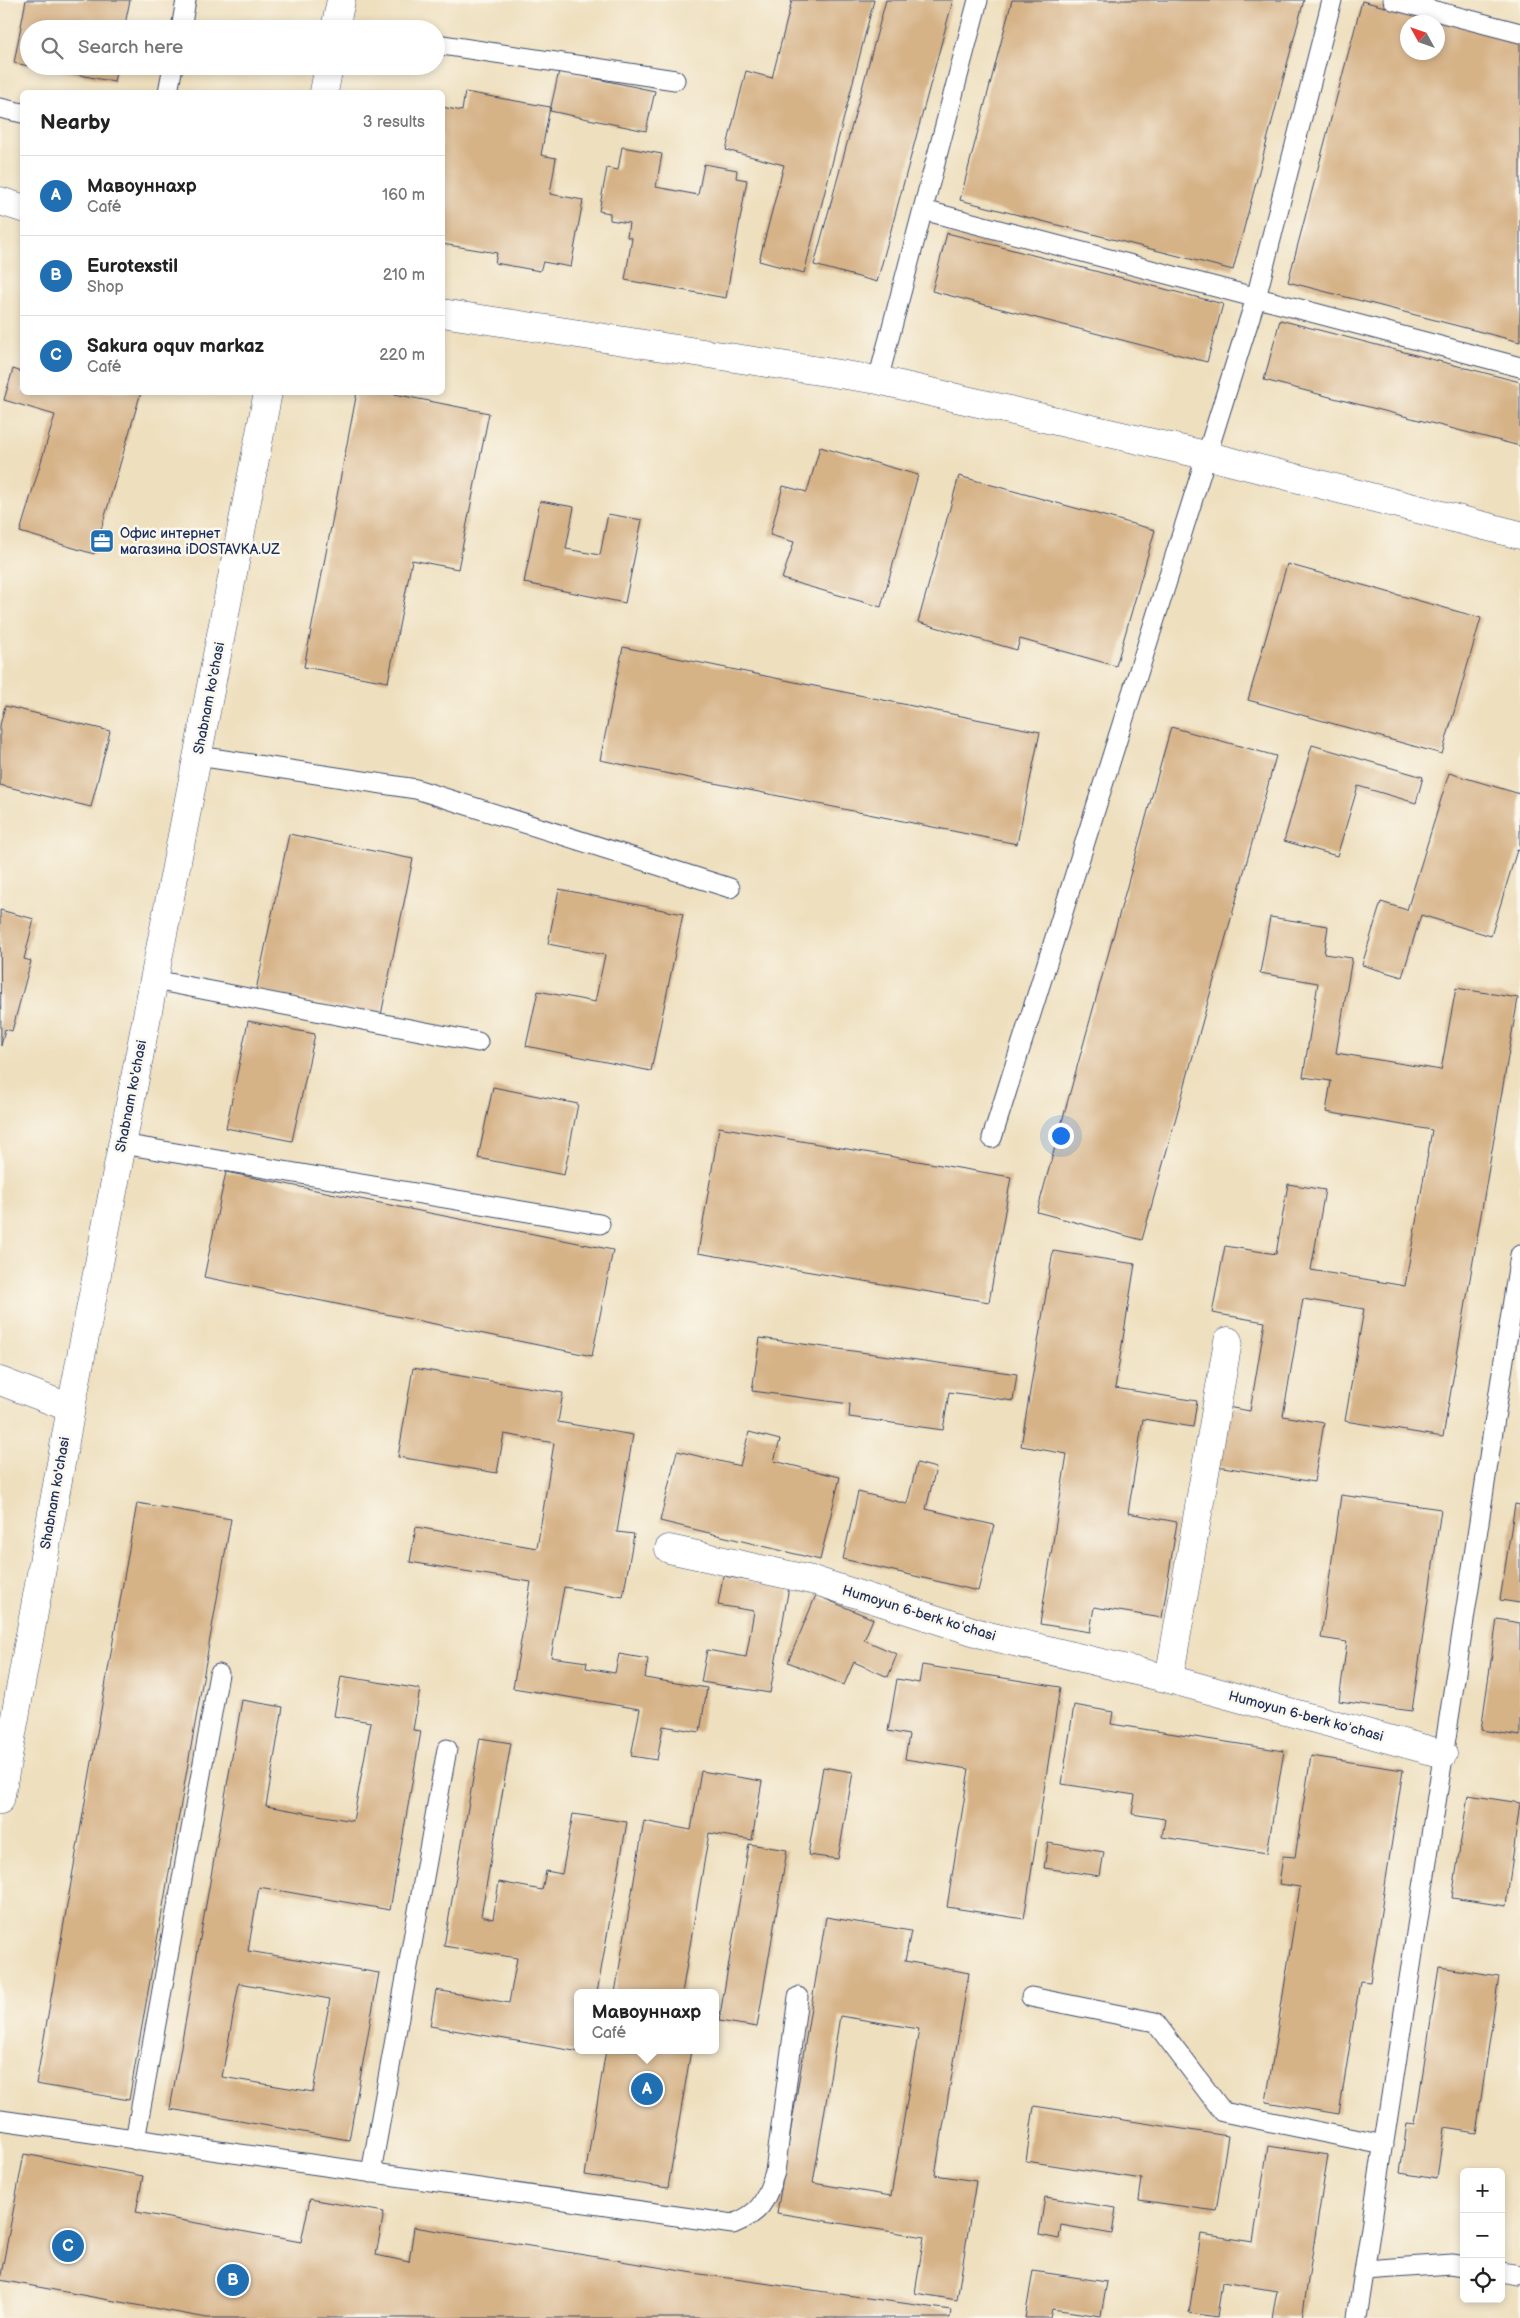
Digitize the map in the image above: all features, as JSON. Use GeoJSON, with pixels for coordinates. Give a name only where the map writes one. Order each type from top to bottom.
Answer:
{"type":"FeatureCollection","features":[{"type":"Feature","properties":{"kind":"street"},"geometry":{"type":"LineString","coordinates":[[338,20],[341,0]]}},
{"type":"Feature","properties":{"kind":"street"},"geometry":{"type":"LineString","coordinates":[[324,90],[327,75]]}},
{"type":"Feature","properties":{"kind":"street"},"geometry":{"type":"LineString","coordinates":[[0,201],[20,207]]}},
{"type":"Feature","properties":{"kind":"street"},"geometry":{"type":"LineString","coordinates":[[445,313],[878,380],[1205,455],[1520,536]]}},
{"type":"Feature","properties":{"kind":"street","name":"Shabnam ko'chasi"},"geometry":{"type":"LineString","coordinates":[[0,1800],[71,1408],[267,395]]}},
{"type":"Feature","properties":{"kind":"street"},"geometry":{"type":"LineString","coordinates":[[1169,1679],[1228,1341]]}},
{"type":"Feature","properties":{"kind":"street"},"geometry":{"type":"LineString","coordinates":[[0,1381],[71,1408]]}},
{"type":"Feature","properties":{"kind":"street","name":"Humoyun 6-berk koʻchasi"},"geometry":{"type":"LineString","coordinates":[[669,1549],[816,1581],[985,1635],[1169,1679],[1443,1754]]}},
{"type":"Feature","properties":{"kind":"lane"},"geometry":{"type":"LineString","coordinates":[[182,20],[186,0]]}},
{"type":"Feature","properties":{"kind":"lane"},"geometry":{"type":"LineString","coordinates":[[878,380],[978,0]]}},
{"type":"Feature","properties":{"kind":"lane"},"geometry":{"type":"LineString","coordinates":[[992,1138],[1205,455],[1256,298],[1332,0]]}},
{"type":"Feature","properties":{"kind":"lane"},"geometry":{"type":"LineString","coordinates":[[1393,0],[1520,32]]}},
{"type":"Feature","properties":{"kind":"lane"},"geometry":{"type":"LineString","coordinates":[[445,45],[675,80]]}},
{"type":"Feature","properties":{"kind":"lane"},"geometry":{"type":"LineString","coordinates":[[168,90],[171,75]]}},
{"type":"Feature","properties":{"kind":"lane"},"geometry":{"type":"LineString","coordinates":[[0,108],[20,113]]}},
{"type":"Feature","properties":{"kind":"lane"},"geometry":{"type":"LineString","coordinates":[[922,210],[1520,367]]}},
{"type":"Feature","properties":{"kind":"lane"},"geometry":{"type":"LineString","coordinates":[[198,756],[416,789],[730,888]]}},
{"type":"Feature","properties":{"kind":"lane"},"geometry":{"type":"LineString","coordinates":[[154,980],[478,1042]]}},
{"type":"Feature","properties":{"kind":"lane"},"geometry":{"type":"LineString","coordinates":[[122,1144],[600,1224]]}},
{"type":"Feature","properties":{"kind":"lane"},"geometry":{"type":"LineString","coordinates":[[1357,2318],[1520,1255]]}},
{"type":"Feature","properties":{"kind":"lane"},"geometry":{"type":"LineString","coordinates":[[135,2140],[219,1674]]}},
{"type":"Feature","properties":{"kind":"lane"},"geometry":{"type":"LineString","coordinates":[[371,2174],[447,1749]]}},
{"type":"Feature","properties":{"kind":"lane"},"geometry":{"type":"LineString","coordinates":[[0,2120],[733,2224],[752,2217],[766,2199],[774,2172],[798,1997]]}},
{"type":"Feature","properties":{"kind":"lane"},"geometry":{"type":"LineString","coordinates":[[1031,1997],[1155,2022],[1223,2112],[1384,2145]]}},
{"type":"Feature","properties":{"kind":"lane"},"geometry":{"type":"LineString","coordinates":[[1365,2270],[1451,2264],[1460,2265]]}},
{"type":"Feature","properties":{"kind":"lane"},"geometry":{"type":"LineString","coordinates":[[1505,2273],[1520,2275]]}},
{"type":"Feature","properties":{"kind":"building"},"geometry":{"type":"Polygon","coordinates":[[[26,0],[130,0],[126,20],[22,20],[26,0]]]}},
{"type":"Feature","properties":{"kind":"building"},"geometry":{"type":"Polygon","coordinates":[[[792,0],[874,0],[804,273],[759,261],[784,165],[726,150],[746,71],[772,78],[792,0]]]}},
{"type":"Feature","properties":{"kind":"building"},"geometry":{"type":"Polygon","coordinates":[[[886,0],[953,0],[877,282],[814,265],[886,0]]]}},
{"type":"Feature","properties":{"kind":"building"},"geometry":{"type":"Polygon","coordinates":[[[1012,0],[1304,0],[1233,270],[960,200],[1012,0]]]}},
{"type":"Feature","properties":{"kind":"building"},"geometry":{"type":"Polygon","coordinates":[[[1362,1],[1416,15],[1400,15],[1400,60],[1445,60],[1445,23],[1520,42],[1520,342],[1288,282],[1362,1]]]}},
{"type":"Feature","properties":{"kind":"building"},"geometry":{"type":"Polygon","coordinates":[[[20,32],[20,64],[14,63],[20,32]]]}},
{"type":"Feature","properties":{"kind":"building"},"geometry":{"type":"Polygon","coordinates":[[[559,71],[655,91],[646,131],[550,111],[559,71]]]}},
{"type":"Feature","properties":{"kind":"building"},"geometry":{"type":"Polygon","coordinates":[[[80,75],[115,75],[114,82],[80,75]]]}},
{"type":"Feature","properties":{"kind":"building"},"geometry":{"type":"Polygon","coordinates":[[[465,92],[550,107],[541,155],[556,158],[550,194],[583,200],[571,267],[543,262],[540,271],[495,263],[497,253],[445,244],[445,108],[462,111],[465,92]]]}},
{"type":"Feature","properties":{"kind":"building"},"geometry":{"type":"Polygon","coordinates":[[[622,147],[662,154],[656,187],[698,195],[704,164],[737,170],[736,178],[747,180],[726,298],[625,280],[632,238],[627,237],[629,223],[610,220],[610,213],[599,211],[607,168],[618,170],[622,147]]]}},
{"type":"Feature","properties":{"kind":"building"},"geometry":{"type":"Polygon","coordinates":[[[947,233],[1223,304],[1207,362],[932,291],[947,233]]]}},
{"type":"Feature","properties":{"kind":"building"},"geometry":{"type":"Polygon","coordinates":[[[1280,320],[1520,382],[1520,446],[1264,380],[1280,320]]]}},
{"type":"Feature","properties":{"kind":"building"},"geometry":{"type":"Polygon","coordinates":[[[13,369],[20,371],[20,395],[140,395],[94,554],[20,532],[55,415],[4,400],[13,369]]]}},
{"type":"Feature","properties":{"kind":"building"},"geometry":{"type":"Polygon","coordinates":[[[356,395],[399,395],[489,413],[458,569],[412,560],[388,682],[304,667],[356,395]]]}},
{"type":"Feature","properties":{"kind":"building"},"geometry":{"type":"Polygon","coordinates":[[[820,447],[918,475],[881,607],[782,579],[794,542],[770,535],[783,486],[807,492],[820,447]]]}},
{"type":"Feature","properties":{"kind":"building"},"geometry":{"type":"Polygon","coordinates":[[[959,476],[1155,530],[1116,666],[1020,639],[1017,650],[918,622],[959,476]]]}},
{"type":"Feature","properties":{"kind":"building"},"geometry":{"type":"Polygon","coordinates":[[[540,501],[574,507],[566,549],[600,555],[608,514],[642,520],[625,603],[524,583],[540,501]]]}},
{"type":"Feature","properties":{"kind":"building"},"geometry":{"type":"Polygon","coordinates":[[[1287,564],[1481,618],[1442,754],[1248,700],[1287,564]]]}},
{"type":"Feature","properties":{"kind":"building"},"geometry":{"type":"Polygon","coordinates":[[[623,647],[1040,732],[1017,844],[600,760],[623,647]]]}},
{"type":"Feature","properties":{"kind":"building"},"geometry":{"type":"Polygon","coordinates":[[[5,706],[110,731],[91,807],[0,785],[0,725],[5,706]]]}},
{"type":"Feature","properties":{"kind":"building"},"geometry":{"type":"Polygon","coordinates":[[[1171,727],[1276,756],[1142,1240],[1037,1212],[1171,727]]]}},
{"type":"Feature","properties":{"kind":"building"},"geometry":{"type":"Polygon","coordinates":[[[1312,745],[1423,777],[1416,803],[1358,786],[1337,856],[1284,841],[1312,745]]]}},
{"type":"Feature","properties":{"kind":"building"},"geometry":{"type":"Polygon","coordinates":[[[1449,773],[1520,794],[1520,851],[1517,850],[1491,936],[1421,915],[1402,977],[1362,965],[1381,902],[1407,910],[1449,773]]]}},
{"type":"Feature","properties":{"kind":"building"},"geometry":{"type":"Polygon","coordinates":[[[289,834],[413,859],[381,1015],[256,990],[289,834]]]}},
{"type":"Feature","properties":{"kind":"building"},"geometry":{"type":"Polygon","coordinates":[[[559,889],[683,914],[651,1071],[526,1046],[538,991],[595,1002],[605,955],[548,944],[559,889]]]}},
{"type":"Feature","properties":{"kind":"building"},"geometry":{"type":"Polygon","coordinates":[[[0,910],[34,919],[24,959],[31,961],[12,1031],[5,1029],[1,1046],[0,910]]]}},
{"type":"Feature","properties":{"kind":"building"},"geometry":{"type":"Polygon","coordinates":[[[1270,917],[1328,926],[1324,954],[1352,958],[1336,1053],[1441,1070],[1456,988],[1518,998],[1443,1437],[1345,1421],[1364,1309],[1303,1299],[1283,1416],[1324,1423],[1314,1482],[1217,1466],[1227,1407],[1250,1411],[1265,1322],[1212,1313],[1225,1246],[1276,1254],[1288,1184],[1325,1190],[1311,1270],[1405,1286],[1432,1130],[1326,1112],[1331,1081],[1303,1077],[1318,983],[1260,973],[1270,917]]]}},
{"type":"Feature","properties":{"kind":"building"},"geometry":{"type":"Polygon","coordinates":[[[248,1021],[315,1034],[292,1141],[226,1128],[248,1021]]]}},
{"type":"Feature","properties":{"kind":"building"},"geometry":{"type":"Polygon","coordinates":[[[493,1087],[578,1104],[564,1175],[478,1158],[493,1087]]]}},
{"type":"Feature","properties":{"kind":"building"},"geometry":{"type":"Polygon","coordinates":[[[719,1127],[1011,1177],[989,1302],[698,1253],[719,1127]]]}},
{"type":"Feature","properties":{"kind":"building"},"geometry":{"type":"Polygon","coordinates":[[[226,1172],[613,1250],[592,1356],[204,1277],[226,1172]]]}},
{"type":"Feature","properties":{"kind":"building"},"geometry":{"type":"Polygon","coordinates":[[[1053,1251],[1135,1264],[1115,1388],[1197,1401],[1193,1427],[1143,1419],[1128,1513],[1177,1522],[1162,1618],[1094,1607],[1090,1632],[1040,1624],[1067,1454],[1021,1446],[1053,1251]]]}},
{"type":"Feature","properties":{"kind":"building"},"geometry":{"type":"Polygon","coordinates":[[[760,1338],[1017,1374],[1013,1401],[949,1392],[943,1430],[849,1417],[850,1404],[752,1391],[760,1338]]]}},
{"type":"Feature","properties":{"kind":"building"},"geometry":{"type":"Polygon","coordinates":[[[413,1368],[563,1393],[558,1422],[633,1435],[617,1532],[634,1534],[623,1597],[564,1587],[551,1657],[587,1662],[586,1668],[615,1673],[619,1654],[648,1659],[645,1678],[707,1688],[700,1732],[663,1726],[657,1760],[631,1756],[640,1709],[513,1688],[531,1582],[410,1562],[416,1527],[537,1548],[554,1443],[504,1434],[497,1473],[398,1457],[413,1368]]]}},
{"type":"Feature","properties":{"kind":"building"},"geometry":{"type":"Polygon","coordinates":[[[749,1432],[780,1440],[774,1461],[840,1477],[820,1560],[660,1521],[677,1451],[740,1466],[749,1432]]]}},
{"type":"Feature","properties":{"kind":"building"},"geometry":{"type":"Polygon","coordinates":[[[917,1463],[936,1468],[926,1509],[994,1525],[978,1591],[843,1559],[858,1492],[907,1504],[917,1463]]]}},
{"type":"Feature","properties":{"kind":"building"},"geometry":{"type":"Polygon","coordinates":[[[1341,1495],[1441,1509],[1412,1711],[1339,1701],[1347,1642],[1321,1638],[1341,1495]]]}},
{"type":"Feature","properties":{"kind":"building"},"geometry":{"type":"Polygon","coordinates":[[[137,1503],[231,1519],[129,2100],[36,2084],[137,1503]]]}},
{"type":"Feature","properties":{"kind":"building"},"geometry":{"type":"Polygon","coordinates":[[[1515,1504],[1520,1505],[1520,1603],[1500,1600],[1515,1504]]]}},
{"type":"Feature","properties":{"kind":"building"},"geometry":{"type":"Polygon","coordinates":[[[723,1576],[789,1587],[770,1693],[701,1682],[707,1650],[746,1657],[754,1611],[718,1605],[723,1576]]]}},
{"type":"Feature","properties":{"kind":"building"},"geometry":{"type":"Polygon","coordinates":[[[816,1595],[873,1619],[864,1640],[897,1654],[888,1677],[854,1662],[844,1685],[788,1662],[816,1595]]]}},
{"type":"Feature","properties":{"kind":"building"},"geometry":{"type":"Polygon","coordinates":[[[1497,1619],[1520,1623],[1520,1736],[1481,1730],[1497,1619]]]}},
{"type":"Feature","properties":{"kind":"building"},"geometry":{"type":"Polygon","coordinates":[[[922,1665],[1060,1687],[1024,1919],[947,1907],[969,1769],[905,1759],[909,1735],[888,1731],[897,1679],[919,1683],[922,1665]]]}},
{"type":"Feature","properties":{"kind":"building"},"geometry":{"type":"Polygon","coordinates":[[[341,1676],[420,1689],[413,1730],[421,1731],[390,1910],[259,1887],[248,1951],[379,1973],[349,2140],[170,2109],[242,1700],[283,1707],[266,1806],[353,1821],[371,1722],[334,1716],[341,1676]],[[239,1983],[222,2077],[313,2092],[330,1999],[239,1983]]]}},
{"type":"Feature","properties":{"kind":"building"},"geometry":{"type":"Polygon","coordinates":[[[1074,1705],[1113,1712],[1111,1724],[1284,1751],[1267,1853],[1162,1837],[1165,1819],[1132,1814],[1135,1795],[1062,1784],[1074,1705]]]}},
{"type":"Feature","properties":{"kind":"building"},"geometry":{"type":"Polygon","coordinates":[[[480,1738],[511,1743],[481,1916],[493,1919],[499,1882],[542,1890],[546,1871],[562,1874],[573,1814],[627,1822],[598,1989],[574,1989],[574,2051],[430,2026],[436,1990],[509,2003],[517,1958],[444,1946],[480,1738]]]}},
{"type":"Feature","properties":{"kind":"building"},"geometry":{"type":"Polygon","coordinates":[[[1311,1756],[1403,1770],[1370,1982],[1360,1981],[1339,2114],[1266,2102],[1300,1887],[1279,1884],[1283,1856],[1295,1857],[1311,1756]]]}},
{"type":"Feature","properties":{"kind":"building"},"geometry":{"type":"Polygon","coordinates":[[[823,1767],[853,1772],[838,1859],[808,1855],[823,1767]]]}},
{"type":"Feature","properties":{"kind":"building"},"geometry":{"type":"Polygon","coordinates":[[[701,1771],[762,1781],[752,1840],[709,1833],[683,1989],[616,1989],[644,1821],[691,1830],[701,1771]]]}},
{"type":"Feature","properties":{"kind":"building"},"geometry":{"type":"Polygon","coordinates":[[[1468,1795],[1520,1803],[1506,1906],[1452,1898],[1468,1795]]]}},
{"type":"Feature","properties":{"kind":"building"},"geometry":{"type":"Polygon","coordinates":[[[1048,1843],[1104,1852],[1100,1876],[1044,1868],[1048,1843]]]}},
{"type":"Feature","properties":{"kind":"building"},"geometry":{"type":"Polygon","coordinates":[[[749,1844],[787,1850],[757,2027],[719,2021],[749,1844]]]}},
{"type":"Feature","properties":{"kind":"building"},"geometry":{"type":"Polygon","coordinates":[[[826,1917],[911,1931],[905,1961],[969,1973],[935,2175],[976,2181],[957,2300],[915,2293],[924,2237],[777,2213],[826,1917]],[[840,2016],[813,2183],[891,2196],[919,2029],[840,2016]]]}},
{"type":"Feature","properties":{"kind":"building"},"geometry":{"type":"Polygon","coordinates":[[[1439,1967],[1499,1976],[1476,2133],[1444,2128],[1437,2179],[1400,2173],[1407,2123],[1415,2124],[1439,1967]]]}},
{"type":"Feature","properties":{"kind":"building"},"geometry":{"type":"Polygon","coordinates":[[[605,2054],[690,2054],[668,2188],[585,2175],[605,2054]]]}},
{"type":"Feature","properties":{"kind":"building"},"geometry":{"type":"Polygon","coordinates":[[[1034,2106],[1228,2136],[1216,2211],[1139,2200],[1142,2179],[1026,2161],[1034,2106]]]}},
{"type":"Feature","properties":{"kind":"building"},"geometry":{"type":"Polygon","coordinates":[[[1268,2146],[1328,2155],[1302,2318],[1272,2318],[1277,2291],[1222,2282],[1217,2317],[1189,2313],[1201,2234],[1253,2242],[1268,2146]]]}},
{"type":"Feature","properties":{"kind":"building"},"geometry":{"type":"Polygon","coordinates":[[[24,2154],[143,2176],[136,2212],[301,2242],[310,2199],[384,2212],[376,2255],[409,2262],[414,2227],[700,2274],[951,2310],[950,2318],[207,2318],[0,2280],[24,2154]]]}},
{"type":"Feature","properties":{"kind":"building"},"geometry":{"type":"Polygon","coordinates":[[[1045,2197],[1116,2208],[1112,2234],[1061,2225],[1059,2239],[1039,2235],[1045,2197]]]}},
{"type":"Feature","properties":{"kind":"building"},"geometry":{"type":"Polygon","coordinates":[[[1033,2271],[1107,2282],[1101,2316],[1052,2309],[1050,2318],[1025,2318],[1033,2271]]]}},
{"type":"Feature","properties":{"kind":"place","name":"Офис интернет магазина iDOSTAVKA.UZ"},"geometry":{"type":"Point","coordinates":[102,541]}},
{"type":"Feature","properties":{"kind":"place","name":"Мавоуннахр"},"geometry":{"type":"Point","coordinates":[647,2089]}},
{"type":"Feature","properties":{"kind":"place","name":"Sakura oquv markaz"},"geometry":{"type":"Point","coordinates":[68,2246]}},
{"type":"Feature","properties":{"kind":"place","name":"Eurotexstil"},"geometry":{"type":"Point","coordinates":[233,2280]}}]}
